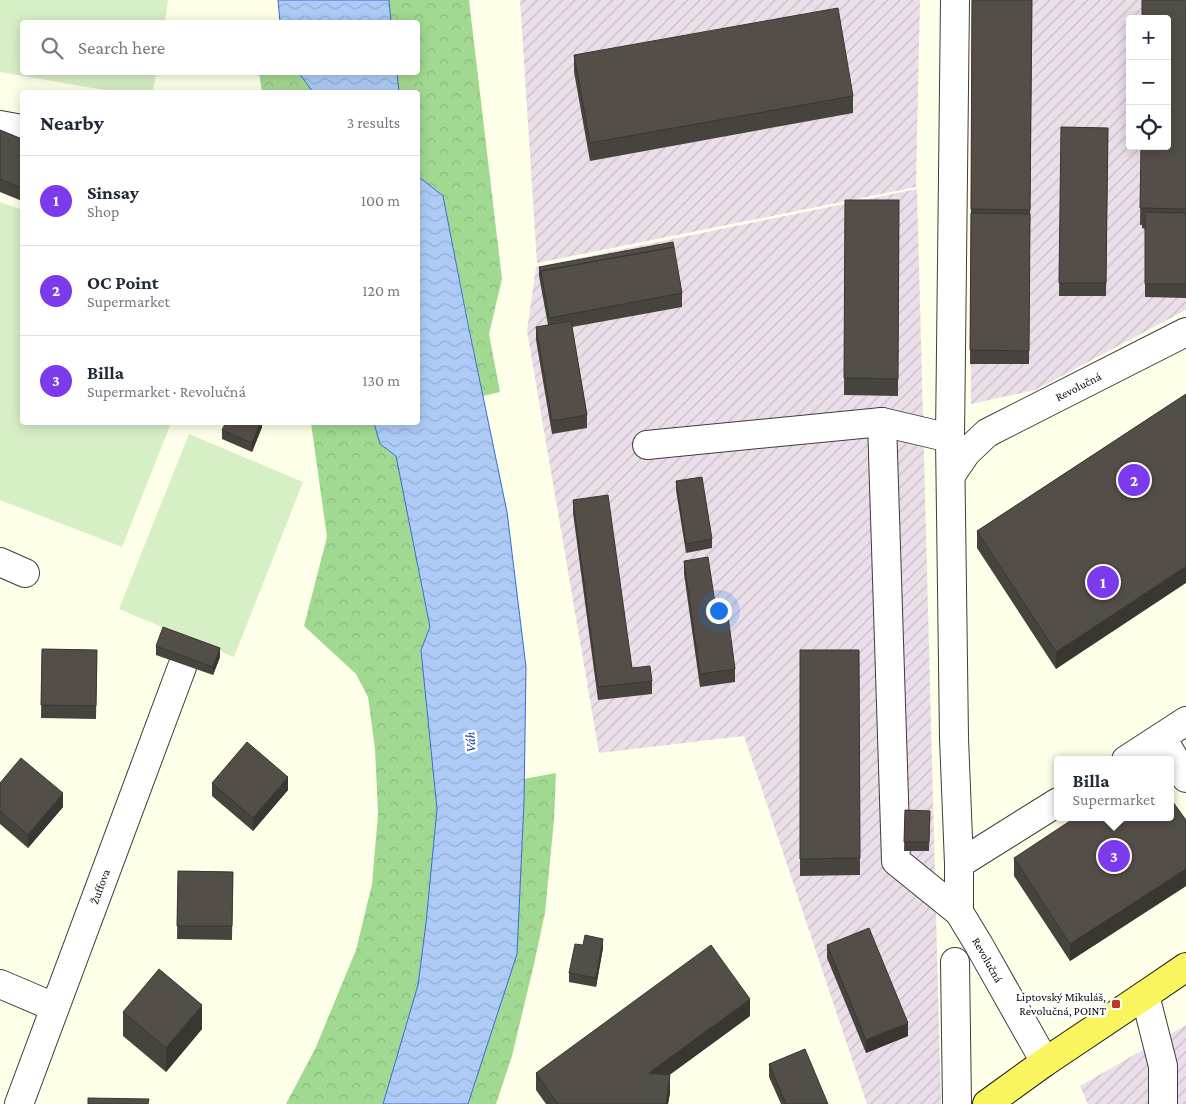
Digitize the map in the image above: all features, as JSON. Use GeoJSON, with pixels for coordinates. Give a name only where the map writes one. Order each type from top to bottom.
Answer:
{"type":"FeatureCollection","features":[{"type":"Feature","properties":{"kind":"main road"},"geometry":{"type":"LineString","coordinates":[[988,1104],[1045,1062],[1186,966]]}},
{"type":"Feature","properties":{"kind":"street"},"geometry":{"type":"LineString","coordinates":[[955,0],[950,438],[954,738],[959,912]]}},
{"type":"Feature","properties":{"kind":"street"},"geometry":{"type":"LineString","coordinates":[[0,124],[20,129]]}},
{"type":"Feature","properties":{"kind":"street","name":"Revolučná"},"geometry":{"type":"LineString","coordinates":[[951,475],[966,453],[987,432],[1180,339]]}},
{"type":"Feature","properties":{"kind":"street"},"geometry":{"type":"LineString","coordinates":[[951,406],[974,429],[987,432]]}},
{"type":"Feature","properties":{"kind":"street"},"geometry":{"type":"LineString","coordinates":[[647,445],[882,422],[950,438]]}},
{"type":"Feature","properties":{"kind":"street"},"geometry":{"type":"LineString","coordinates":[[882,422],[896,862],[959,912]]}},
{"type":"Feature","properties":{"kind":"street"},"geometry":{"type":"LineString","coordinates":[[0,562],[25,573]]}},
{"type":"Feature","properties":{"kind":"street","name":"Žuffova"},"geometry":{"type":"LineString","coordinates":[[19,1104],[182,667]]}},
{"type":"Feature","properties":{"kind":"street"},"geometry":{"type":"LineString","coordinates":[[1133,756],[1186,721]]}},
{"type":"Feature","properties":{"kind":"street"},"geometry":{"type":"LineString","coordinates":[[1162,738],[1173,756]]}},
{"type":"Feature","properties":{"kind":"street"},"geometry":{"type":"LineString","coordinates":[[1174,758],[1186,778]]}},
{"type":"Feature","properties":{"kind":"street"},"geometry":{"type":"LineString","coordinates":[[959,864],[1054,805]]}},
{"type":"Feature","properties":{"kind":"street","name":"Revolučná"},"geometry":{"type":"LineString","coordinates":[[959,912],[1045,1062]]}},
{"type":"Feature","properties":{"kind":"street"},"geometry":{"type":"LineString","coordinates":[[956,962],[957,1104]]}},
{"type":"Feature","properties":{"kind":"street"},"geometry":{"type":"LineString","coordinates":[[0,984],[54,1007]]}},
{"type":"Feature","properties":{"kind":"street"},"geometry":{"type":"LineString","coordinates":[[1145,995],[1163,1066],[1163,1104]]}},
{"type":"Feature","properties":{"kind":"shaded area"},"geometry":{"type":"Polygon","coordinates":[[[520,0],[920,0],[916,187],[537,263],[520,0]]]}},
{"type":"Feature","properties":{"kind":"shaded area"},"geometry":{"type":"Polygon","coordinates":[[[971,0],[1186,0],[1186,310],[1035,390],[971,404],[971,0]]]}},
{"type":"Feature","properties":{"kind":"shaded area"},"geometry":{"type":"Polygon","coordinates":[[[917,189],[941,1104],[867,1104],[744,736],[599,753],[527,331],[536,267],[917,189]]]}},
{"type":"Feature","properties":{"kind":"shaded area"},"geometry":{"type":"Polygon","coordinates":[[[1186,1025],[1186,1104],[1088,1104],[1080,1086],[1186,1025]]]}},
{"type":"Feature","properties":{"kind":"green space"},"geometry":{"type":"Polygon","coordinates":[[[0,0],[168,0],[165,20],[20,20],[20,75],[156,75],[153,90],[104,90],[0,72],[0,0]]]}},
{"type":"Feature","properties":{"kind":"green space"},"geometry":{"type":"Polygon","coordinates":[[[389,0],[469,0],[502,279],[489,334],[500,392],[483,396],[443,196],[420,178],[420,90],[399,90],[397,75],[420,75],[420,20],[391,20],[389,0]]]}},
{"type":"Feature","properties":{"kind":"green space"},"geometry":{"type":"Polygon","coordinates":[[[259,75],[300,75],[312,90],[262,90],[259,75]]]}},
{"type":"Feature","properties":{"kind":"green space"},"geometry":{"type":"Polygon","coordinates":[[[0,202],[20,209],[20,425],[170,425],[122,547],[0,500],[0,202]]]}},
{"type":"Feature","properties":{"kind":"green space"},"geometry":{"type":"Polygon","coordinates":[[[311,425],[375,425],[380,444],[396,456],[430,627],[421,650],[437,809],[418,985],[383,1104],[286,1104],[316,1047],[356,950],[372,884],[378,814],[375,749],[368,697],[356,674],[304,626],[327,537],[311,425]]]}},
{"type":"Feature","properties":{"kind":"green space"},"geometry":{"type":"Polygon","coordinates":[[[189,434],[303,482],[234,657],[119,609],[189,434]]]}},
{"type":"Feature","properties":{"kind":"green space"},"geometry":{"type":"Polygon","coordinates":[[[556,773],[554,820],[545,913],[512,1056],[496,1104],[468,1104],[517,954],[524,779],[556,773]]]}},
{"type":"Feature","properties":{"kind":"water"},"geometry":{"type":"Polygon","coordinates":[[[278,0],[389,0],[391,20],[280,20],[278,0]]]}},
{"type":"Feature","properties":{"kind":"water"},"geometry":{"type":"Polygon","coordinates":[[[300,75],[397,75],[399,90],[312,90],[300,75]]]}},
{"type":"Feature","properties":{"kind":"water","name":"Váh"},"geometry":{"type":"Polygon","coordinates":[[[420,178],[443,196],[507,512],[526,667],[524,802],[517,954],[468,1104],[383,1104],[418,985],[437,809],[421,650],[430,627],[396,456],[380,444],[375,425],[420,425],[420,178]]]}},
{"type":"Feature","properties":{"kind":"building"},"geometry":{"type":"Polygon","coordinates":[[[972,0],[1032,0],[1030,210],[971,209],[972,0]]]}},
{"type":"Feature","properties":{"kind":"building"},"geometry":{"type":"Polygon","coordinates":[[[1142,0],[1186,0],[1186,209],[1140,208],[1141,150],[1171,150],[1171,15],[1142,15],[1142,0]]]}},
{"type":"Feature","properties":{"kind":"building"},"geometry":{"type":"Polygon","coordinates":[[[838,8],[853,96],[590,143],[574,55],[838,8]]]}},
{"type":"Feature","properties":{"kind":"building"},"geometry":{"type":"Polygon","coordinates":[[[1061,127],[1108,128],[1106,283],[1059,283],[1061,127]]]}},
{"type":"Feature","properties":{"kind":"building"},"geometry":{"type":"Polygon","coordinates":[[[0,130],[20,138],[20,187],[0,179],[0,130]]]}},
{"type":"Feature","properties":{"kind":"building"},"geometry":{"type":"Polygon","coordinates":[[[845,200],[899,200],[898,379],[844,378],[845,200]]]}},
{"type":"Feature","properties":{"kind":"building"},"geometry":{"type":"Polygon","coordinates":[[[1143,212],[1186,213],[1186,284],[1145,284],[1145,215],[1142,215],[1143,212]]]}},
{"type":"Feature","properties":{"kind":"building"},"geometry":{"type":"Polygon","coordinates":[[[971,213],[1030,214],[1029,351],[970,350],[971,213]]]}},
{"type":"Feature","properties":{"kind":"building"},"geometry":{"type":"Polygon","coordinates":[[[673,242],[674,247],[541,271],[541,275],[539,267],[673,242]]]}},
{"type":"Feature","properties":{"kind":"building"},"geometry":{"type":"Polygon","coordinates":[[[674,247],[682,293],[549,318],[541,271],[674,247]]]}},
{"type":"Feature","properties":{"kind":"building"},"geometry":{"type":"Polygon","coordinates":[[[571,321],[587,415],[552,421],[536,327],[571,321]]]}},
{"type":"Feature","properties":{"kind":"building"},"geometry":{"type":"Polygon","coordinates":[[[1186,394],[1186,566],[1056,652],[977,531],[1186,394]]]}},
{"type":"Feature","properties":{"kind":"building"},"geometry":{"type":"Polygon","coordinates":[[[224,425],[260,425],[252,443],[222,430],[224,425]]]}},
{"type":"Feature","properties":{"kind":"building"},"geometry":{"type":"Polygon","coordinates":[[[702,477],[712,539],[686,544],[676,481],[702,477]]]}},
{"type":"Feature","properties":{"kind":"building"},"geometry":{"type":"Polygon","coordinates":[[[608,495],[632,668],[650,666],[652,681],[598,687],[573,500],[608,495]]]}},
{"type":"Feature","properties":{"kind":"building"},"geometry":{"type":"Polygon","coordinates":[[[708,557],[715,603],[726,601],[735,669],[700,674],[684,561],[708,557]]]}},
{"type":"Feature","properties":{"kind":"building"},"geometry":{"type":"Polygon","coordinates":[[[163,627],[220,648],[213,667],[156,646],[163,627]]]}},
{"type":"Feature","properties":{"kind":"building"},"geometry":{"type":"Polygon","coordinates":[[[42,649],[97,650],[96,706],[41,705],[42,649]]]}},
{"type":"Feature","properties":{"kind":"building"},"geometry":{"type":"Polygon","coordinates":[[[800,650],[859,650],[860,858],[800,859],[800,650]]]}},
{"type":"Feature","properties":{"kind":"building"},"geometry":{"type":"Polygon","coordinates":[[[247,742],[288,777],[253,818],[212,783],[247,742]]]}},
{"type":"Feature","properties":{"kind":"building"},"geometry":{"type":"Polygon","coordinates":[[[21,758],[63,793],[28,835],[0,811],[0,783],[21,758]]]}},
{"type":"Feature","properties":{"kind":"building"},"geometry":{"type":"Polygon","coordinates":[[[1174,804],[1186,820],[1186,869],[1070,944],[1014,858],[1070,821],[1174,821],[1174,804]]]}},
{"type":"Feature","properties":{"kind":"building"},"geometry":{"type":"Polygon","coordinates":[[[905,810],[930,811],[929,842],[904,842],[905,810]]]}},
{"type":"Feature","properties":{"kind":"building"},"geometry":{"type":"Polygon","coordinates":[[[178,871],[233,872],[232,926],[177,926],[178,871]]]}},
{"type":"Feature","properties":{"kind":"building"},"geometry":{"type":"Polygon","coordinates":[[[869,928],[908,1023],[866,1040],[827,945],[869,928]]]}},
{"type":"Feature","properties":{"kind":"building"},"geometry":{"type":"Polygon","coordinates":[[[585,935],[603,939],[596,978],[569,973],[575,944],[583,945],[585,935]]]}},
{"type":"Feature","properties":{"kind":"building"},"geometry":{"type":"Polygon","coordinates":[[[711,945],[750,999],[649,1073],[670,1075],[666,1104],[558,1104],[536,1073],[711,945]]]}},
{"type":"Feature","properties":{"kind":"building"},"geometry":{"type":"Polygon","coordinates":[[[159,969],[202,1005],[166,1048],[123,1012],[159,969]]]}},
{"type":"Feature","properties":{"kind":"building"},"geometry":{"type":"Polygon","coordinates":[[[805,1049],[828,1104],[786,1104],[769,1064],[805,1049]]]}},
{"type":"Feature","properties":{"kind":"building"},"geometry":{"type":"Polygon","coordinates":[[[88,1098],[149,1099],[148,1104],[88,1104],[88,1098]]]}},
{"type":"Feature","properties":{"kind":"place","name":"OC Point"},"geometry":{"type":"Point","coordinates":[1134,480]}},
{"type":"Feature","properties":{"kind":"place","name":"Sinsay"},"geometry":{"type":"Point","coordinates":[1103,582]}},
{"type":"Feature","properties":{"kind":"place","name":"Billa"},"geometry":{"type":"Point","coordinates":[1114,856]}},
{"type":"Feature","properties":{"kind":"place","name":"Liptovský Mikuláš, Revolučná, POINT"},"geometry":{"type":"Point","coordinates":[1116,1004]}}]}
